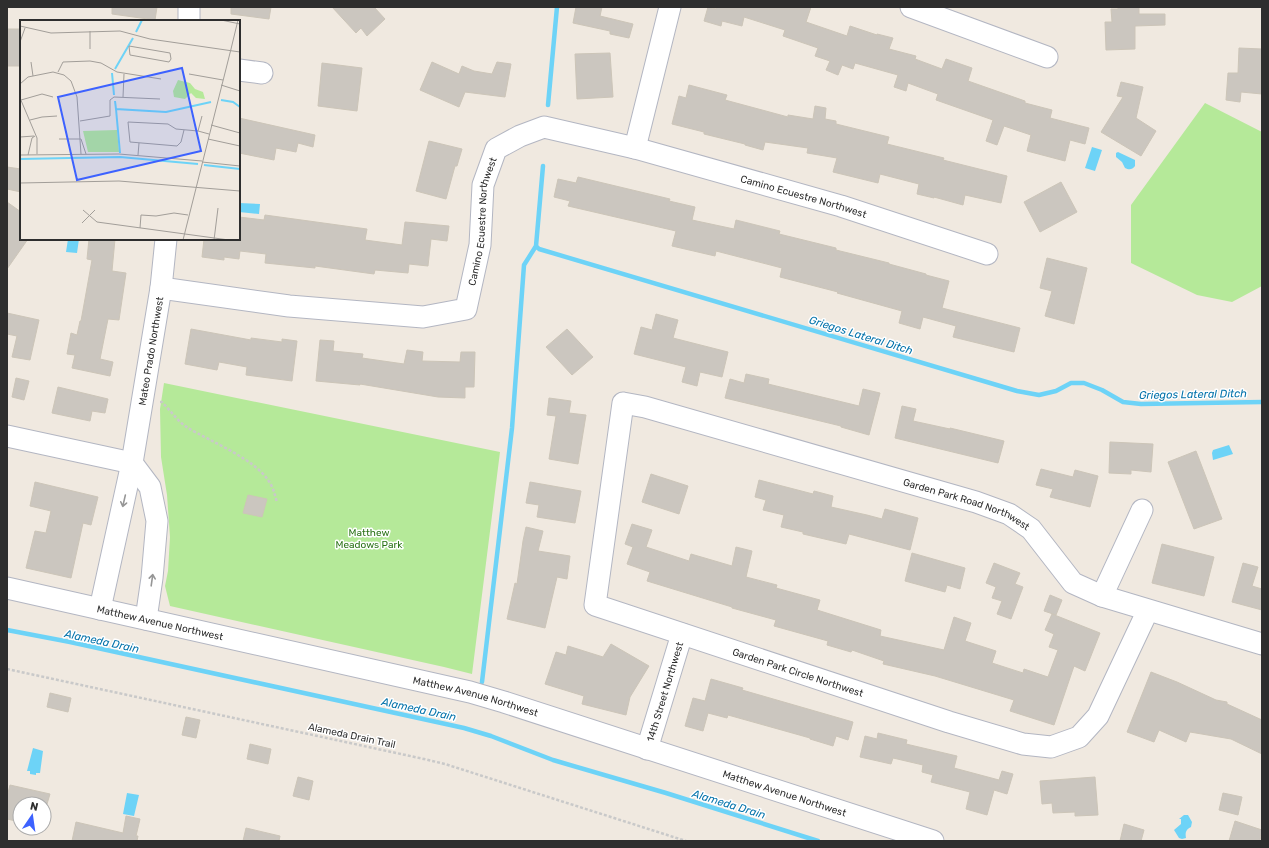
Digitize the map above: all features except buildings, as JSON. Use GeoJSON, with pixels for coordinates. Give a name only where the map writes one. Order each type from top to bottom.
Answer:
{"type":"FeatureCollection","features":[{"type":"Feature","properties":{"kind":"street"},"geometry":{"type":"LineString","coordinates":[[189,7],[189,20]]}},
{"type":"Feature","properties":{"kind":"street"},"geometry":{"type":"LineString","coordinates":[[635,148],[670,7]]}},
{"type":"Feature","properties":{"kind":"street"},"geometry":{"type":"LineString","coordinates":[[911,7],[1047,57]]}},
{"type":"Feature","properties":{"kind":"street"},"geometry":{"type":"LineString","coordinates":[[240,70],[262,73]]}},
{"type":"Feature","properties":{"kind":"street","name":"Camino Ecuestre Northwest"},"geometry":{"type":"LineString","coordinates":[[161,288],[288,306],[423,317],[466,309],[480,246],[483,185],[496,149],[520,136],[544,127],[635,148],[841,206],[987,254]]}},
{"type":"Feature","properties":{"kind":"street","name":"Mateo Prado Northwest"},"geometry":{"type":"LineString","coordinates":[[100,608],[132,463],[161,288],[166,240]]}},
{"type":"Feature","properties":{"kind":"street","name":"Garden Park Circle Northwest"},"geometry":{"type":"LineString","coordinates":[[645,407],[623,403],[595,605],[964,727],[1023,744],[1051,747],[1079,737],[1098,716],[1148,610]]}},
{"type":"Feature","properties":{"kind":"street","name":"Garden Park Road Northwest"},"geometry":{"type":"LineString","coordinates":[[645,407],[976,502],[1009,514],[1031,529],[1074,583],[1102,596],[1262,644]]}},
{"type":"Feature","properties":{"kind":"street"},"geometry":{"type":"LineString","coordinates":[[7,436],[132,463],[150,487],[157,522],[152,578],[146,619]]}},
{"type":"Feature","properties":{"kind":"street"},"geometry":{"type":"LineString","coordinates":[[1102,596],[1142,510]]}},
{"type":"Feature","properties":{"kind":"street","name":"Matthew Avenue Northwest"},"geometry":{"type":"LineString","coordinates":[[7,588],[470,692],[648,748],[933,841]]}},
{"type":"Feature","properties":{"kind":"street","name":"14th Street Northwest"},"geometry":{"type":"LineString","coordinates":[[648,748],[682,634]]}},
{"type":"Feature","properties":{"kind":"path"},"geometry":{"type":"LineString","coordinates":[[157,401],[162,402],[188,428],[242,458],[258,470],[271,484],[277,503]]}},
{"type":"Feature","properties":{"kind":"path","name":"Alameda Drain Trail"},"geometry":{"type":"LineString","coordinates":[[7,669],[445,764],[686,841]]}},
{"type":"Feature","properties":{"kind":"green space"},"geometry":{"type":"Polygon","coordinates":[[[1205,103],[1262,132],[1262,286],[1232,302],[1197,295],[1131,263],[1131,205],[1205,103]]]}},
{"type":"Feature","properties":{"kind":"green space","name":"Matthew Meadows Park"},"geometry":{"type":"Polygon","coordinates":[[[164,383],[500,452],[472,674],[170,606],[165,586],[168,571],[170,537],[167,495],[161,457],[160,409],[164,383]]]}},
{"type":"Feature","properties":{"kind":"water"},"geometry":{"type":"Polygon","coordinates":[[[1092,147],[1102,150],[1095,171],[1085,168],[1092,147]]]}},
{"type":"Feature","properties":{"kind":"water"},"geometry":{"type":"Polygon","coordinates":[[[1118,152],[1135,160],[1135,166],[1130,169],[1125,168],[1122,162],[1116,157],[1116,153],[1118,152]]]}},
{"type":"Feature","properties":{"kind":"water"},"geometry":{"type":"Polygon","coordinates":[[[240,203],[260,204],[259,214],[240,212],[240,203]]]}},
{"type":"Feature","properties":{"kind":"water"},"geometry":{"type":"Polygon","coordinates":[[[68,240],[79,240],[77,253],[66,252],[68,240]]]}},
{"type":"Feature","properties":{"kind":"water"},"geometry":{"type":"Polygon","coordinates":[[[1229,445],[1233,454],[1213,460],[1213,450],[1229,445]]]}},
{"type":"Feature","properties":{"kind":"water"},"geometry":{"type":"Polygon","coordinates":[[[33,748],[43,751],[40,773],[36,773],[36,775],[30,774],[30,771],[27,771],[33,748]]]}},
{"type":"Feature","properties":{"kind":"water"},"geometry":{"type":"Polygon","coordinates":[[[127,793],[139,795],[134,816],[123,814],[127,793]]]}},
{"type":"Feature","properties":{"kind":"water"},"geometry":{"type":"Polygon","coordinates":[[[1184,815],[1188,815],[1192,822],[1191,827],[1186,831],[1186,838],[1182,839],[1179,838],[1174,830],[1181,824],[1181,819],[1179,819],[1184,815]]]}},
{"type":"Feature","properties":{"kind":"waterway","name":"Griegos Lateral Ditch"},"geometry":{"type":"LineString","coordinates":[[548,105],[557,7]]}},
{"type":"Feature","properties":{"kind":"waterway","name":"Griegos Lateral Ditch"},"geometry":{"type":"LineString","coordinates":[[543,166],[536,246],[539,249],[1017,391],[1039,395],[1056,391],[1071,383],[1084,383],[1102,390],[1123,402],[1141,404],[1262,402]]}},
{"type":"Feature","properties":{"kind":"waterway"},"geometry":{"type":"LineString","coordinates":[[482,682],[512,428],[524,265],[536,246]]}},
{"type":"Feature","properties":{"kind":"waterway","name":"Alameda Drain"},"geometry":{"type":"LineString","coordinates":[[7,630],[70,642],[464,728],[491,736],[553,760],[666,793],[818,841]]}}]}
